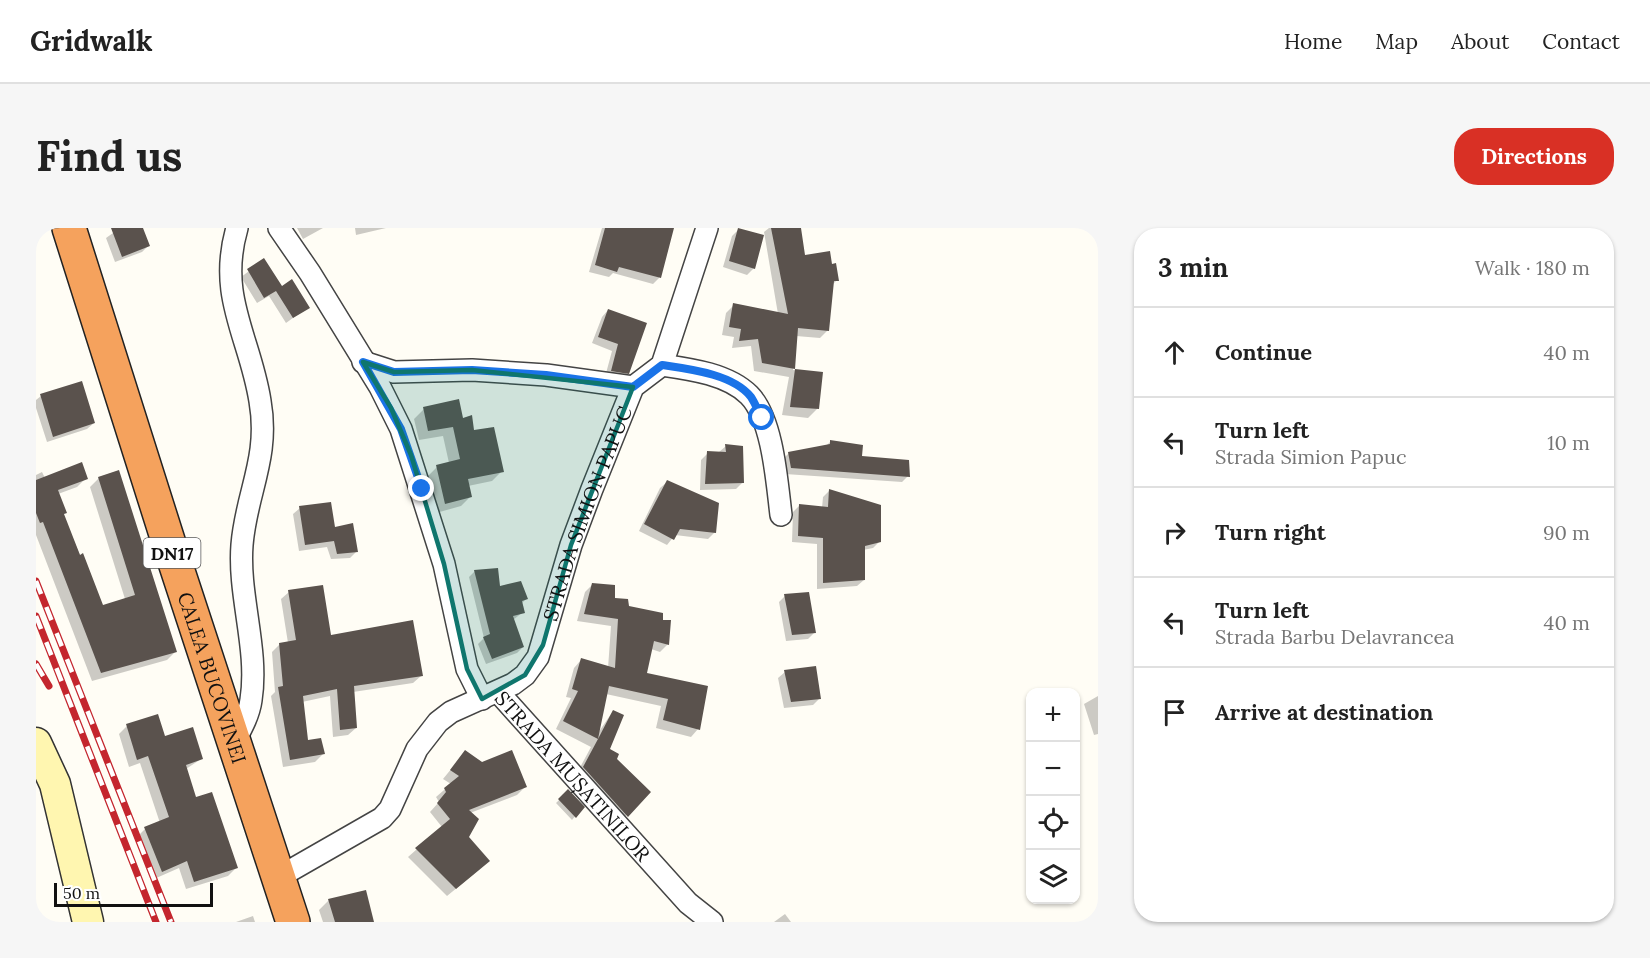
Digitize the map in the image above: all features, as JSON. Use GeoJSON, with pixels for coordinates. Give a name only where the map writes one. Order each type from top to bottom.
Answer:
{"type":"FeatureCollection","features":[{"type":"Feature","properties":{"kind":"highway","name":"CALEA BUCOVINEI"},"geometry":{"type":"LineString","coordinates":[[69,228],[293,922]]}},
{"type":"Feature","properties":{"kind":"street"},"geometry":{"type":"LineString","coordinates":[[234,742],[251,700],[252,676],[242,546],[260,466],[263,426],[254,376],[230,294],[229,268],[237,228]]}},
{"type":"Feature","properties":{"kind":"street"},"geometry":{"type":"LineString","coordinates":[[279,228],[310,273],[391,408],[411,455],[444,564],[467,669],[490,696]]}},
{"type":"Feature","properties":{"kind":"street"},"geometry":{"type":"LineString","coordinates":[[707,228],[662,365],[721,379],[750,396],[762,418],[771,450],[781,515]]}},
{"type":"Feature","properties":{"kind":"street"},"geometry":{"type":"LineString","coordinates":[[363,362],[394,372],[472,370],[576,379],[633,387]]}},
{"type":"Feature","properties":{"kind":"street","name":"STRADA SIMION PAPUC"},"geometry":{"type":"LineString","coordinates":[[490,696],[525,675],[538,657],[571,545],[633,387],[662,365]]}},
{"type":"Feature","properties":{"kind":"street","name":"STRADA MUȘATINILOR"},"geometry":{"type":"LineString","coordinates":[[279,877],[382,818],[390,809],[417,749],[427,735],[451,712],[490,696],[707,921]]}},
{"type":"Feature","properties":{"kind":"street"},"geometry":{"type":"LineString","coordinates":[[36,743],[55,784],[88,922]]}},
{"type":"Feature","properties":{"kind":"highlighted area"},"geometry":{"type":"Polygon","coordinates":[[[363,362],[394,372],[472,370],[633,387],[571,545],[543,645],[525,675],[482,699],[467,669],[444,564],[411,455],[391,408],[363,362]]]}},
{"type":"Feature","properties":{"kind":"building"},"geometry":{"type":"Polygon","coordinates":[[[111,228],[143,228],[150,246],[122,257],[111,228]]]}},
{"type":"Feature","properties":{"kind":"building"},"geometry":{"type":"Polygon","coordinates":[[[605,228],[674,228],[661,278],[619,267],[617,272],[595,265],[605,228]]]}},
{"type":"Feature","properties":{"kind":"building"},"geometry":{"type":"Polygon","coordinates":[[[738,228],[764,235],[755,269],[729,261],[738,228]]]}},
{"type":"Feature","properties":{"kind":"building"},"geometry":{"type":"Polygon","coordinates":[[[771,228],[801,228],[805,255],[830,251],[832,264],[836,263],[839,281],[834,281],[829,331],[798,328],[795,369],[762,363],[758,339],[739,341],[741,329],[729,327],[733,303],[788,314],[771,228]]]}},
{"type":"Feature","properties":{"kind":"building"},"geometry":{"type":"Polygon","coordinates":[[[264,258],[282,286],[292,279],[310,308],[293,318],[276,291],[264,298],[247,269],[264,258]]]}},
{"type":"Feature","properties":{"kind":"building"},"geometry":{"type":"Polygon","coordinates":[[[608,309],[647,323],[629,374],[611,371],[618,344],[598,337],[608,309]]]}},
{"type":"Feature","properties":{"kind":"building"},"geometry":{"type":"Polygon","coordinates":[[[795,369],[823,372],[819,409],[790,407],[795,369]]]}},
{"type":"Feature","properties":{"kind":"building"},"geometry":{"type":"Polygon","coordinates":[[[82,381],[95,423],[53,437],[40,394],[82,381]]]}},
{"type":"Feature","properties":{"kind":"building"},"geometry":{"type":"Polygon","coordinates":[[[459,399],[463,418],[472,415],[474,430],[494,427],[504,472],[468,479],[472,497],[445,504],[436,465],[460,459],[453,427],[428,431],[423,407],[459,399]]]}},
{"type":"Feature","properties":{"kind":"building"},"geometry":{"type":"Polygon","coordinates":[[[830,440],[863,445],[862,456],[909,460],[910,477],[791,468],[788,452],[830,444],[830,440]]]}},
{"type":"Feature","properties":{"kind":"building"},"geometry":{"type":"Polygon","coordinates":[[[725,444],[743,446],[744,483],[705,484],[707,451],[726,452],[725,444]]]}},
{"type":"Feature","properties":{"kind":"building"},"geometry":{"type":"Polygon","coordinates":[[[82,462],[88,479],[58,490],[67,513],[64,514],[80,555],[83,553],[103,605],[135,595],[98,477],[119,470],[177,652],[101,673],[43,522],[40,523],[36,513],[36,480],[82,462]]]}},
{"type":"Feature","properties":{"kind":"building"},"geometry":{"type":"Polygon","coordinates":[[[667,480],[719,503],[716,533],[680,529],[674,540],[644,524],[667,480]]]}},
{"type":"Feature","properties":{"kind":"building"},"geometry":{"type":"Polygon","coordinates":[[[829,489],[881,505],[881,542],[865,546],[865,580],[823,583],[823,538],[798,536],[799,504],[828,507],[829,489]]]}},
{"type":"Feature","properties":{"kind":"building"},"geometry":{"type":"Polygon","coordinates":[[[331,502],[335,527],[353,523],[358,552],[337,554],[334,541],[305,545],[299,506],[331,502]]]}},
{"type":"Feature","properties":{"kind":"building"},"geometry":{"type":"Polygon","coordinates":[[[498,568],[500,586],[521,581],[528,599],[522,601],[525,613],[513,616],[524,647],[492,659],[483,637],[490,634],[474,570],[498,568]]]}},
{"type":"Feature","properties":{"kind":"building"},"geometry":{"type":"Polygon","coordinates":[[[592,583],[615,585],[615,598],[628,599],[629,606],[663,613],[663,620],[671,620],[669,645],[654,641],[647,673],[708,686],[700,730],[663,720],[668,699],[609,686],[598,739],[563,721],[578,691],[572,689],[581,658],[615,668],[618,619],[584,614],[592,583]]]}},
{"type":"Feature","properties":{"kind":"building"},"geometry":{"type":"Polygon","coordinates":[[[323,585],[331,635],[413,620],[423,676],[354,686],[357,728],[340,730],[337,689],[303,696],[308,740],[321,738],[325,754],[290,760],[278,687],[283,686],[279,643],[296,640],[288,590],[323,585]]]}},
{"type":"Feature","properties":{"kind":"building"},"geometry":{"type":"Polygon","coordinates":[[[809,592],[816,633],[792,635],[784,594],[809,592]]]}},
{"type":"Feature","properties":{"kind":"building"},"geometry":{"type":"Polygon","coordinates":[[[816,666],[821,699],[791,702],[784,670],[816,666]]]}},
{"type":"Feature","properties":{"kind":"building"},"geometry":{"type":"Polygon","coordinates":[[[613,710],[624,715],[610,749],[619,754],[617,759],[651,792],[628,817],[583,767],[613,710]]]}},
{"type":"Feature","properties":{"kind":"building"},"geometry":{"type":"Polygon","coordinates":[[[158,714],[165,736],[193,727],[203,759],[186,765],[196,797],[212,792],[238,868],[194,882],[187,861],[162,872],[144,827],[169,817],[148,756],[137,760],[126,724],[158,714]]]}},
{"type":"Feature","properties":{"kind":"building"},"geometry":{"type":"Polygon","coordinates":[[[465,750],[482,762],[512,750],[527,787],[469,810],[479,819],[469,837],[490,861],[456,889],[415,848],[450,819],[437,803],[446,792],[444,788],[459,776],[450,770],[465,750]]]}},
{"type":"Feature","properties":{"kind":"building"},"geometry":{"type":"Polygon","coordinates":[[[568,789],[585,807],[576,818],[558,799],[568,789]]]}},
{"type":"Feature","properties":{"kind":"building"},"geometry":{"type":"Polygon","coordinates":[[[366,890],[374,922],[335,922],[328,899],[366,890]]]}},
{"type":"Feature","properties":{"kind":"railway"},"geometry":{"type":"LineString","coordinates":[[36,581],[171,922]]}},
{"type":"Feature","properties":{"kind":"railway"},"geometry":{"type":"LineString","coordinates":[[36,616],[156,922]]}},
{"type":"Feature","properties":{"kind":"railway"},"geometry":{"type":"LineString","coordinates":[[36,664],[49,686]]}},
{"type":"Feature","properties":{"kind":"route"},"geometry":{"type":"LineString","coordinates":[[422,489],[401,429],[380,387],[363,362],[394,372],[472,370],[546,375],[633,387],[662,365],[702,373],[736,386],[750,396],[762,418]]}}]}
